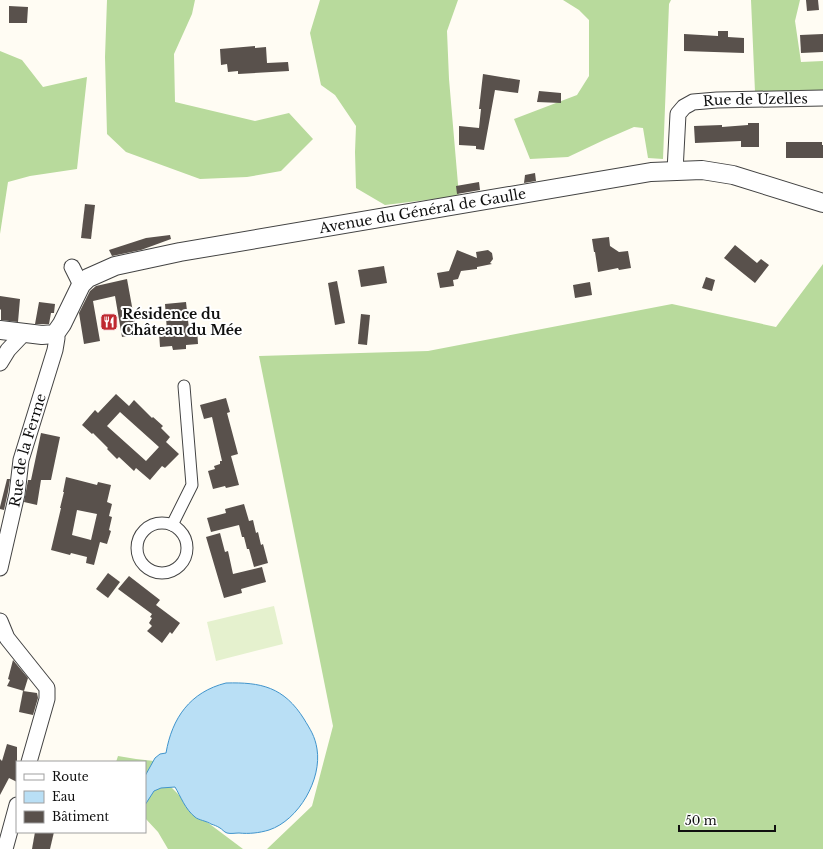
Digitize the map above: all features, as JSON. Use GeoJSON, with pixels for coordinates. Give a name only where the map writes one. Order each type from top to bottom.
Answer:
{"type":"FeatureCollection","features":[{"type":"Feature","properties":{"kind":"street","name":"Rue de Uzelles"},"geometry":{"type":"LineString","coordinates":[[675,171],[678,114],[684,107],[693,102],[717,100],[823,98]]}},
{"type":"Feature","properties":{"kind":"street","name":"Avenue du Général de Gaulle"},"geometry":{"type":"LineString","coordinates":[[55,334],[62,324],[81,285],[88,278],[115,266],[180,252],[651,172],[702,170],[733,175],[823,203]]}},
{"type":"Feature","properties":{"kind":"street"},"geometry":{"type":"LineString","coordinates":[[72,267],[81,285]]}},
{"type":"Feature","properties":{"kind":"street"},"geometry":{"type":"LineString","coordinates":[[0,330],[42,335],[55,334]]}},
{"type":"Feature","properties":{"kind":"street"},"geometry":{"type":"LineString","coordinates":[[0,363],[8,350],[24,332]]}},
{"type":"Feature","properties":{"kind":"street","name":"Rue de la Ferme"},"geometry":{"type":"LineString","coordinates":[[0,568],[17,494],[21,460],[55,350],[57,338],[55,334]]}},
{"type":"Feature","properties":{"kind":"street"},"geometry":{"type":"LineString","coordinates":[[172,525],[192,485],[184,386]]}},
{"type":"Feature","properties":{"kind":"street"},"geometry":{"type":"LineString","coordinates":[[166,523],[172,525],[179,529],[183,534],[188,548],[187,555],[184,562],[173,571],[159,574],[152,572],[146,568],[138,556],[136,548],[137,541],[140,534],[151,525],[166,523]]}},
{"type":"Feature","properties":{"kind":"street"},"geometry":{"type":"LineString","coordinates":[[0,621],[7,638],[47,688],[47,699],[29,761]]}},
{"type":"Feature","properties":{"kind":"street"},"geometry":{"type":"LineString","coordinates":[[5,849],[16,810]]}},
{"type":"Feature","properties":{"kind":"green space"},"geometry":{"type":"Polygon","coordinates":[[[107,0],[195,0],[192,14],[174,54],[175,102],[255,121],[289,113],[313,139],[281,171],[247,177],[200,179],[126,152],[107,134],[105,57],[107,0]]]}},
{"type":"Feature","properties":{"kind":"green space"},"geometry":{"type":"Polygon","coordinates":[[[320,0],[458,0],[447,31],[449,79],[459,196],[385,205],[356,188],[356,126],[335,95],[321,85],[310,33],[320,0]]]}},
{"type":"Feature","properties":{"kind":"green space"},"geometry":{"type":"Polygon","coordinates":[[[563,0],[671,0],[669,4],[663,159],[648,158],[643,128],[634,127],[568,157],[530,159],[514,119],[577,95],[589,76],[589,20],[579,10],[563,0]]]}},
{"type":"Feature","properties":{"kind":"green space"},"geometry":{"type":"Polygon","coordinates":[[[751,0],[800,0],[795,21],[801,62],[823,61],[823,90],[755,92],[751,0]]]}},
{"type":"Feature","properties":{"kind":"green space"},"geometry":{"type":"Polygon","coordinates":[[[0,51],[22,60],[43,87],[87,77],[77,169],[30,176],[8,182],[0,234],[0,51]]]}},
{"type":"Feature","properties":{"kind":"green space"},"geometry":{"type":"Polygon","coordinates":[[[823,264],[823,849],[267,849],[312,806],[333,726],[259,356],[428,351],[672,304],[776,327],[823,264]]]}},
{"type":"Feature","properties":{"kind":"green space"},"geometry":{"type":"Polygon","coordinates":[[[274,606],[283,644],[216,661],[207,622],[274,606]]]}},
{"type":"Feature","properties":{"kind":"green space"},"geometry":{"type":"Polygon","coordinates":[[[118,756],[154,761],[172,788],[203,819],[243,849],[168,849],[158,832],[146,819],[146,761],[116,761],[118,756]]]}},
{"type":"Feature","properties":{"kind":"water"},"geometry":{"type":"Polygon","coordinates":[[[226,683],[239,683],[261,686],[280,693],[296,708],[304,719],[315,740],[318,761],[312,785],[306,797],[299,808],[290,817],[280,825],[269,830],[258,833],[226,833],[218,827],[195,817],[186,807],[175,787],[161,788],[154,791],[146,803],[146,774],[155,758],[160,754],[166,753],[169,740],[178,718],[193,700],[213,687],[226,683]]]}},
{"type":"Feature","properties":{"kind":"building"},"geometry":{"type":"Polygon","coordinates":[[[806,0],[818,0],[819,10],[807,11],[806,0]]]}},
{"type":"Feature","properties":{"kind":"building"},"geometry":{"type":"Polygon","coordinates":[[[9,6],[28,7],[27,23],[9,23],[9,6]]]}},
{"type":"Feature","properties":{"kind":"building"},"geometry":{"type":"Polygon","coordinates":[[[718,31],[728,31],[728,37],[744,38],[744,53],[684,51],[684,34],[718,36],[718,31]]]}},
{"type":"Feature","properties":{"kind":"building"},"geometry":{"type":"Polygon","coordinates":[[[823,34],[823,52],[801,53],[800,35],[823,34]]]}},
{"type":"Feature","properties":{"kind":"building"},"geometry":{"type":"Polygon","coordinates":[[[255,46],[255,48],[266,47],[267,63],[288,62],[289,71],[238,74],[238,71],[228,72],[227,64],[221,65],[220,49],[255,46]]]}},
{"type":"Feature","properties":{"kind":"building"},"geometry":{"type":"Polygon","coordinates":[[[483,74],[520,80],[518,93],[495,90],[484,150],[476,149],[476,146],[459,145],[459,126],[479,128],[481,109],[479,109],[483,74]]]}},
{"type":"Feature","properties":{"kind":"building"},"geometry":{"type":"Polygon","coordinates":[[[539,91],[561,93],[561,103],[537,102],[539,91]]]}},
{"type":"Feature","properties":{"kind":"building"},"geometry":{"type":"Polygon","coordinates":[[[748,123],[759,123],[759,147],[741,147],[741,141],[695,143],[694,126],[722,125],[722,127],[748,125],[748,123]]]}},
{"type":"Feature","properties":{"kind":"building"},"geometry":{"type":"Polygon","coordinates":[[[786,142],[822,142],[823,158],[786,158],[786,142]]]}},
{"type":"Feature","properties":{"kind":"building"},"geometry":{"type":"Polygon","coordinates":[[[535,173],[536,181],[524,183],[525,175],[535,173]]]}},
{"type":"Feature","properties":{"kind":"building"},"geometry":{"type":"Polygon","coordinates":[[[479,182],[480,190],[457,194],[456,186],[479,182]]]}},
{"type":"Feature","properties":{"kind":"building"},"geometry":{"type":"Polygon","coordinates":[[[85,204],[95,205],[91,239],[81,238],[85,204]]]}},
{"type":"Feature","properties":{"kind":"building"},"geometry":{"type":"Polygon","coordinates":[[[170,235],[171,239],[141,250],[112,256],[109,250],[146,238],[170,235]]]}},
{"type":"Feature","properties":{"kind":"building"},"geometry":{"type":"Polygon","coordinates":[[[609,237],[610,246],[619,252],[628,251],[631,268],[619,270],[618,268],[598,272],[592,239],[609,237]]]}},
{"type":"Feature","properties":{"kind":"building"},"geometry":{"type":"Polygon","coordinates":[[[735,245],[757,263],[761,259],[769,265],[755,283],[724,258],[735,245]]]}},
{"type":"Feature","properties":{"kind":"building"},"geometry":{"type":"Polygon","coordinates":[[[457,250],[477,258],[476,252],[488,250],[492,253],[493,259],[490,263],[492,264],[477,267],[477,269],[461,271],[458,279],[453,280],[454,286],[440,288],[437,273],[449,271],[457,250]]]}},
{"type":"Feature","properties":{"kind":"building"},"geometry":{"type":"Polygon","coordinates":[[[384,266],[387,283],[361,287],[358,270],[384,266]]]}},
{"type":"Feature","properties":{"kind":"building"},"geometry":{"type":"Polygon","coordinates":[[[706,277],[715,280],[712,291],[702,288],[706,277]]]}},
{"type":"Feature","properties":{"kind":"building"},"geometry":{"type":"Polygon","coordinates":[[[127,279],[137,334],[122,337],[115,296],[93,301],[100,341],[84,344],[79,313],[90,291],[96,286],[127,279]]]}},
{"type":"Feature","properties":{"kind":"building"},"geometry":{"type":"Polygon","coordinates":[[[337,281],[345,323],[335,325],[328,283],[337,281]]]}},
{"type":"Feature","properties":{"kind":"building"},"geometry":{"type":"Polygon","coordinates":[[[590,282],[592,295],[575,298],[573,285],[590,282]]]}},
{"type":"Feature","properties":{"kind":"building"},"geometry":{"type":"Polygon","coordinates":[[[0,296],[20,299],[18,322],[1,320],[0,296]]]}},
{"type":"Feature","properties":{"kind":"building"},"geometry":{"type":"Polygon","coordinates":[[[39,302],[55,304],[54,313],[51,313],[49,324],[35,324],[39,302]]]}},
{"type":"Feature","properties":{"kind":"building"},"geometry":{"type":"Polygon","coordinates":[[[186,302],[189,329],[197,328],[198,344],[186,345],[186,349],[173,350],[172,346],[160,347],[159,332],[167,331],[165,304],[186,302]]]}},
{"type":"Feature","properties":{"kind":"building"},"geometry":{"type":"Polygon","coordinates":[[[361,314],[370,315],[367,345],[358,344],[361,314]]]}},
{"type":"Feature","properties":{"kind":"building"},"geometry":{"type":"Polygon","coordinates":[[[116,394],[129,406],[134,400],[152,418],[153,417],[163,426],[161,428],[170,437],[166,442],[179,454],[165,468],[162,466],[150,480],[136,468],[134,471],[119,457],[117,459],[93,433],[92,434],[82,425],[95,410],[98,413],[116,394]],[[120,412],[107,426],[146,461],[159,447],[120,412]]]}},
{"type":"Feature","properties":{"kind":"building"},"geometry":{"type":"Polygon","coordinates":[[[226,398],[230,412],[227,413],[238,454],[231,456],[239,485],[213,489],[208,471],[215,469],[214,466],[220,464],[220,461],[222,461],[212,417],[204,419],[200,405],[226,398]]]}},
{"type":"Feature","properties":{"kind":"building"},"geometry":{"type":"Polygon","coordinates":[[[41,433],[60,437],[51,480],[41,480],[37,505],[24,502],[28,480],[31,480],[41,433]]]}},
{"type":"Feature","properties":{"kind":"building"},"geometry":{"type":"Polygon","coordinates":[[[66,477],[97,485],[98,482],[111,485],[107,502],[112,504],[109,516],[112,517],[109,530],[111,531],[107,544],[100,542],[94,565],[86,563],[87,557],[71,553],[70,555],[51,550],[61,508],[66,477]],[[77,510],[72,535],[91,540],[97,514],[77,510]]]}},
{"type":"Feature","properties":{"kind":"building"},"geometry":{"type":"Polygon","coordinates":[[[7,479],[10,479],[4,510],[0,509],[0,507],[7,479]]]}},
{"type":"Feature","properties":{"kind":"building"},"geometry":{"type":"Polygon","coordinates":[[[244,504],[249,521],[253,520],[261,545],[263,544],[268,563],[254,567],[249,549],[247,549],[244,537],[242,537],[239,525],[211,532],[207,518],[226,513],[225,509],[244,504]]]}},
{"type":"Feature","properties":{"kind":"building"},"geometry":{"type":"Polygon","coordinates":[[[220,533],[225,552],[228,551],[233,574],[262,567],[266,582],[241,589],[242,593],[224,598],[206,537],[220,533]]]}},
{"type":"Feature","properties":{"kind":"building"},"geometry":{"type":"Polygon","coordinates":[[[108,573],[120,582],[108,598],[96,589],[108,573]]]}},
{"type":"Feature","properties":{"kind":"building"},"geometry":{"type":"Polygon","coordinates":[[[129,576],[160,600],[156,605],[180,623],[172,634],[170,632],[162,643],[147,631],[152,626],[149,623],[152,618],[150,617],[152,614],[118,589],[129,576]]]}},
{"type":"Feature","properties":{"kind":"building"},"geometry":{"type":"Polygon","coordinates":[[[13,660],[28,678],[24,691],[7,686],[10,680],[8,679],[13,660]]]}},
{"type":"Feature","properties":{"kind":"building"},"geometry":{"type":"Polygon","coordinates":[[[23,691],[37,693],[38,698],[33,715],[19,712],[23,691]]]}},
{"type":"Feature","properties":{"kind":"building"},"geometry":{"type":"Polygon","coordinates":[[[7,744],[17,747],[16,782],[9,778],[0,795],[0,759],[2,761],[7,744]]]}},
{"type":"Feature","properties":{"kind":"building"},"geometry":{"type":"Polygon","coordinates":[[[35,833],[54,833],[50,849],[32,849],[35,833]]]}},
{"type":"Feature","properties":{"kind":"place","name":"Résidence du Château du Mée"},"geometry":{"type":"Point","coordinates":[109,322]}}]}
